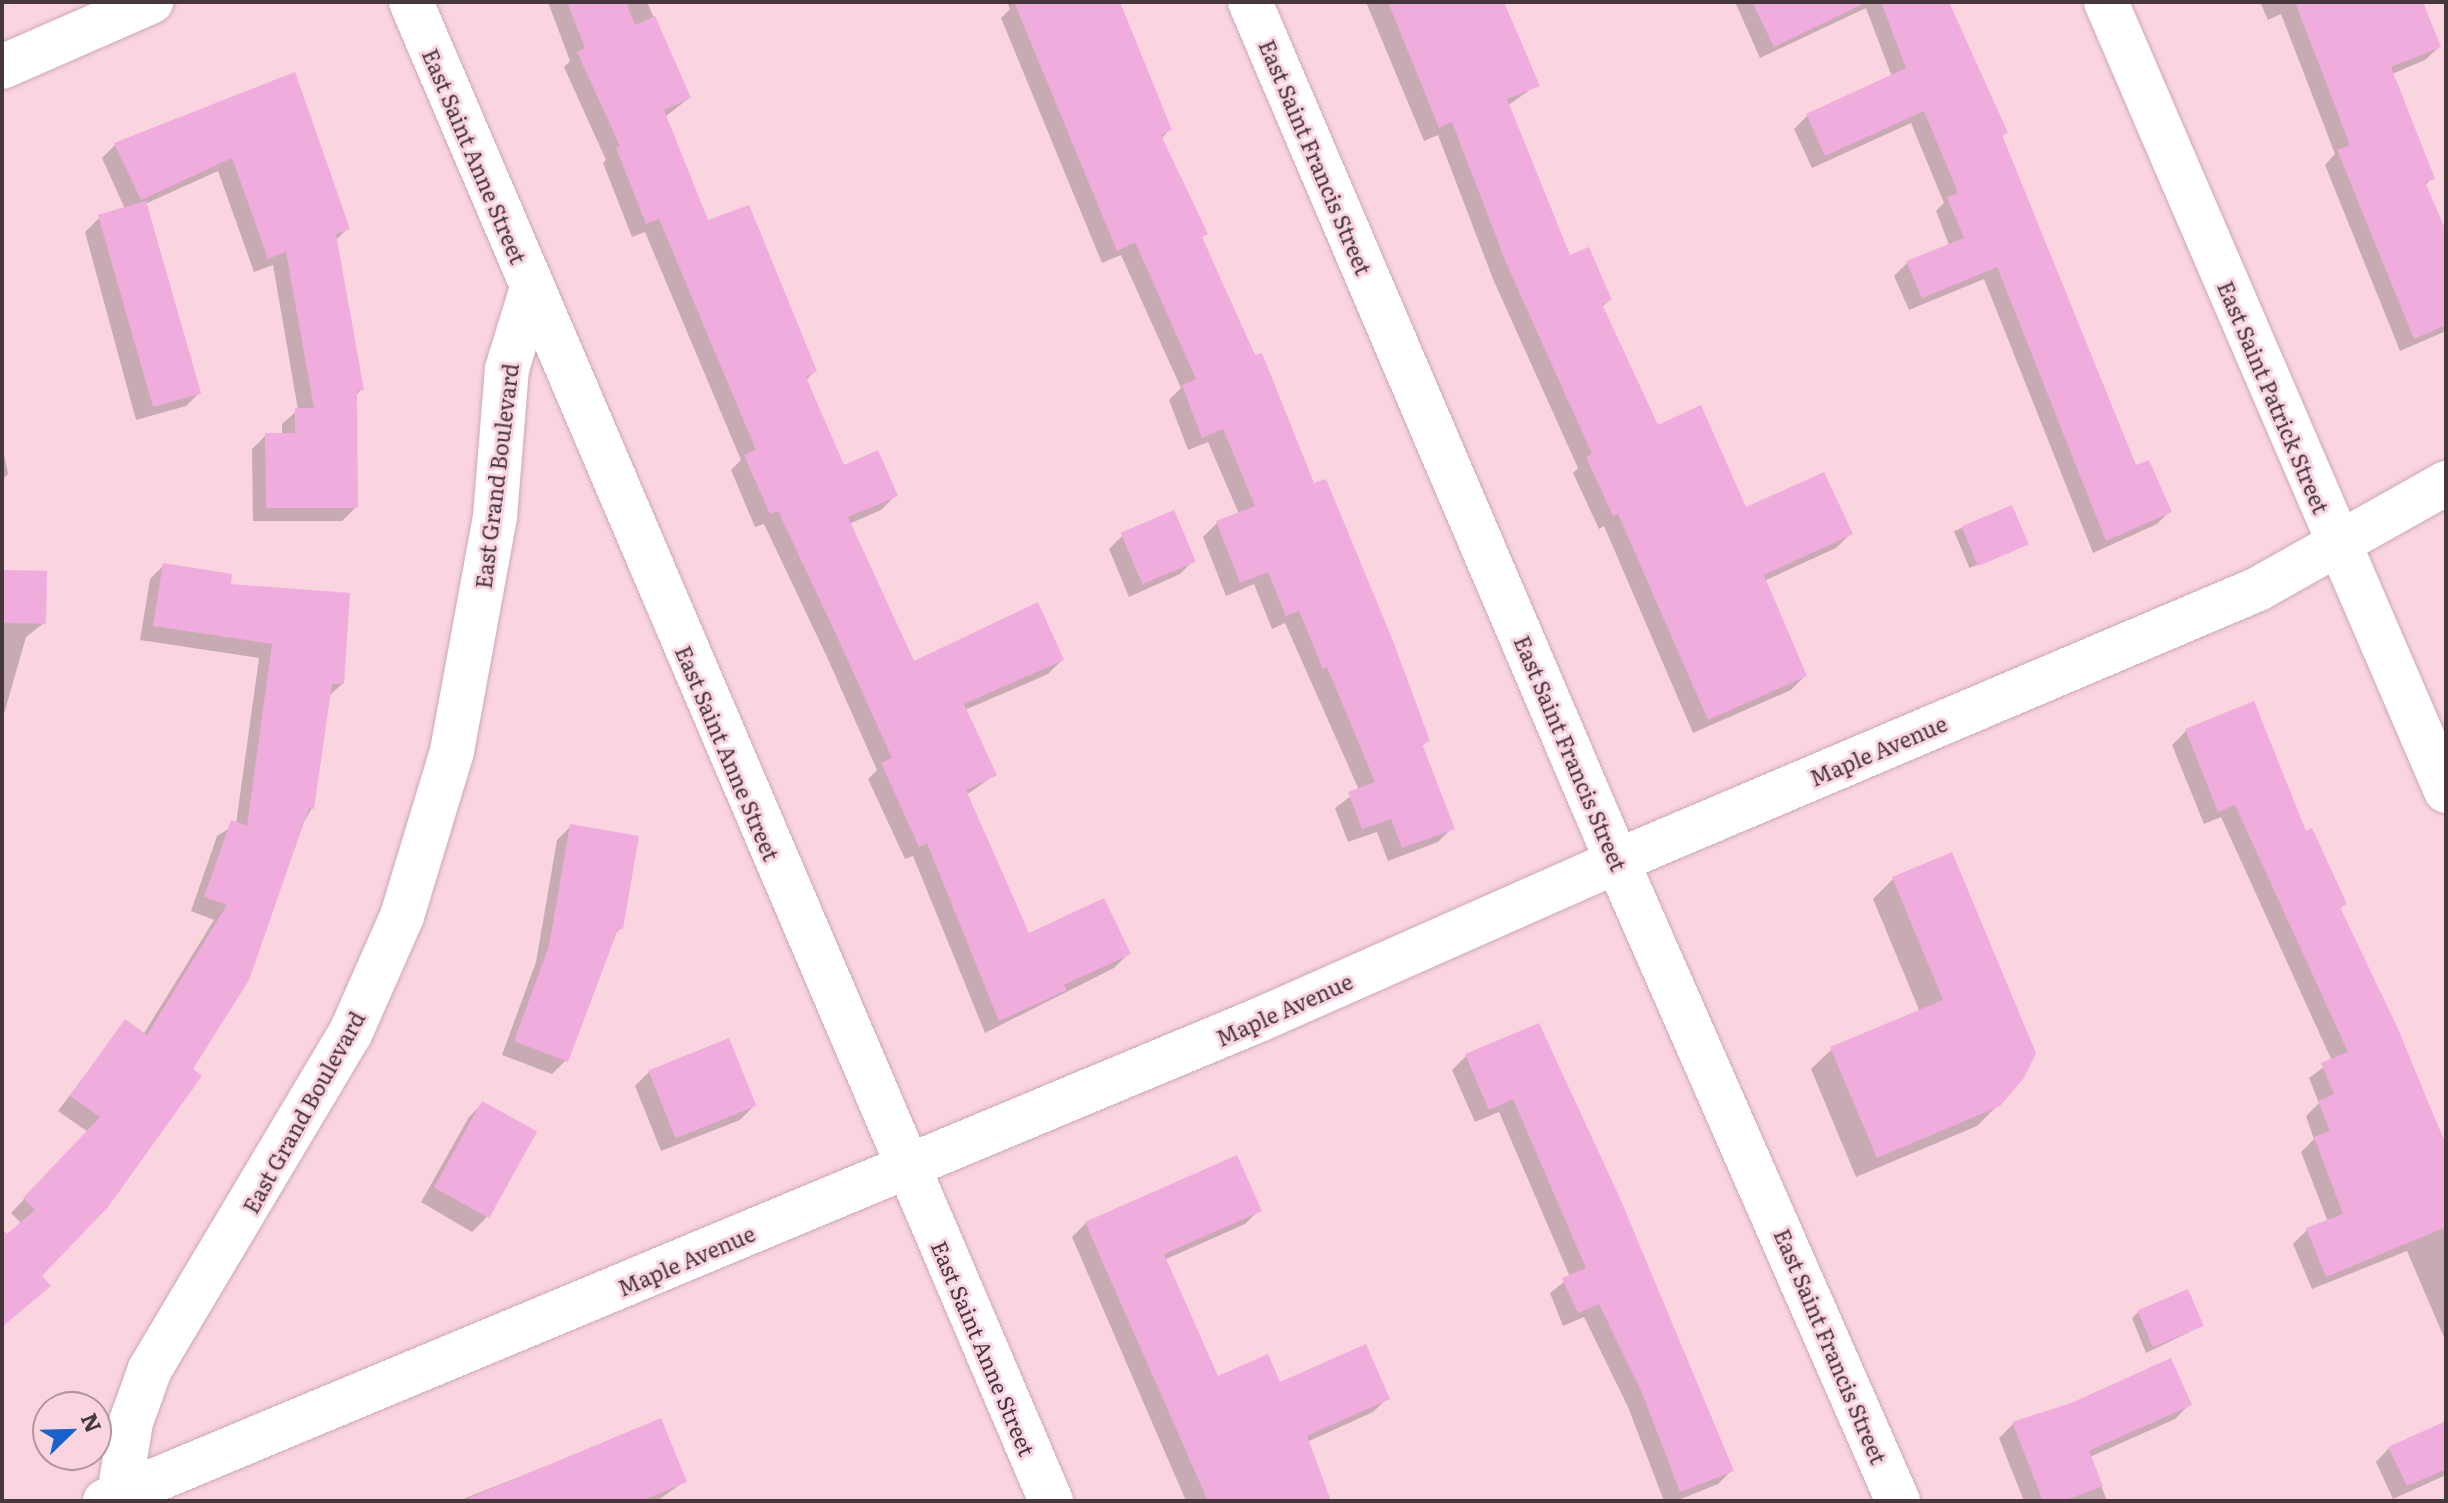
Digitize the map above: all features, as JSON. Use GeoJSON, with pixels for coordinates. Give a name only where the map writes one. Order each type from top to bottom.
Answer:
{"type":"FeatureCollection","features":[{"type":"Feature","properties":{"kind":"street"},"geometry":{"type":"LineString","coordinates":[[2,67],[151,2]]}},
{"type":"Feature","properties":{"kind":"street","name":"East Saint Anne Street"},"geometry":{"type":"LineString","coordinates":[[411,2],[531,291],[1051,1501]]}},
{"type":"Feature","properties":{"kind":"street","name":"East Saint Francis Street"},"geometry":{"type":"LineString","coordinates":[[1250,2],[1617,861],[1898,1501]]}},
{"type":"Feature","properties":{"kind":"street","name":"East Saint Patrick Street"},"geometry":{"type":"LineString","coordinates":[[2106,2],[2335,541],[2446,791]]}},
{"type":"Feature","properties":{"kind":"street","name":"East Grand Boulevard"},"geometry":{"type":"LineString","coordinates":[[112,1498],[131,1422],[150,1369],[350,1034],[402,916],[452,751],[495,517],[507,369],[531,291]]}},
{"type":"Feature","properties":{"kind":"street","name":"Maple Avenue"},"geometry":{"type":"LineString","coordinates":[[112,1498],[1259,1020],[1617,861],[2258,589],[2335,541],[2446,483]]}},
{"type":"Feature","properties":{"kind":"building"},"geometry":{"type":"Polygon","coordinates":[[[567,2],[626,2],[635,25],[655,16],[691,98],[664,110],[708,220],[749,205],[817,371],[806,377],[844,465],[878,450],[898,496],[848,517],[914,661],[1038,602],[1064,660],[964,704],[997,775],[966,790],[1029,933],[1104,898],[1131,954],[1064,985],[1067,990],[999,1021],[927,843],[919,847],[881,763],[892,758],[778,511],[770,514],[744,455],[756,450],[659,219],[646,224],[616,148],[620,146],[577,52],[585,48],[567,2]]]}},
{"type":"Feature","properties":{"kind":"building"},"geometry":{"type":"Polygon","coordinates":[[[1014,2],[1120,2],[1172,130],[1161,135],[1208,234],[1202,237],[1255,355],[1262,353],[1314,483],[1326,479],[1393,641],[1430,741],[1422,744],[1455,829],[1402,848],[1391,819],[1362,829],[1348,792],[1375,782],[1327,667],[1323,669],[1299,611],[1286,616],[1268,572],[1240,583],[1216,521],[1255,506],[1223,429],[1202,438],[1182,385],[1196,379],[1135,242],[1117,251],[1014,2]]]}},
{"type":"Feature","properties":{"kind":"building"},"geometry":{"type":"Polygon","coordinates":[[[1388,2],[1504,2],[1540,86],[1507,99],[1570,255],[1589,247],[1612,300],[1602,304],[1658,425],[1701,405],[1746,507],[1824,472],[1853,534],[1764,575],[1807,676],[1708,720],[1618,514],[1613,516],[1586,457],[1592,454],[1507,265],[1452,122],[1439,128],[1388,2]]]}},
{"type":"Feature","properties":{"kind":"building"},"geometry":{"type":"Polygon","coordinates":[[[1752,2],[1867,2],[1774,47],[1752,2]]]}},
{"type":"Feature","properties":{"kind":"building"},"geometry":{"type":"Polygon","coordinates":[[[1881,2],[1949,2],[2008,133],[2002,135],[2136,465],[2149,460],[2172,512],[2106,541],[1997,267],[1922,298],[1906,261],[1964,238],[1947,197],[1958,193],[1924,111],[1825,156],[1806,114],[1906,68],[1881,2]]]}},
{"type":"Feature","properties":{"kind":"building"},"geometry":{"type":"Polygon","coordinates":[[[2295,2],[2423,2],[2441,47],[2391,67],[2435,179],[2425,182],[2446,231],[2446,325],[2414,339],[2337,150],[2350,145],[2295,2]]]}},
{"type":"Feature","properties":{"kind":"building"},"geometry":{"type":"Polygon","coordinates":[[[295,72],[350,229],[336,234],[364,390],[357,391],[358,508],[266,508],[265,433],[295,433],[295,408],[314,408],[286,252],[268,259],[232,158],[141,200],[114,143],[295,72]]]}},
{"type":"Feature","properties":{"kind":"building"},"geometry":{"type":"Polygon","coordinates":[[[146,201],[201,393],[153,407],[98,215],[146,201]]]}},
{"type":"Feature","properties":{"kind":"building"},"geometry":{"type":"Polygon","coordinates":[[[2012,505],[2029,545],[1978,566],[1961,526],[2012,505]]]}},
{"type":"Feature","properties":{"kind":"building"},"geometry":{"type":"Polygon","coordinates":[[[1174,510],[1196,562],[1142,584],[1121,533],[1174,510]]]}},
{"type":"Feature","properties":{"kind":"building"},"geometry":{"type":"Polygon","coordinates":[[[163,563],[232,574],[231,584],[350,593],[344,684],[332,684],[314,809],[309,808],[249,980],[193,1069],[202,1076],[108,1207],[42,1276],[51,1286],[2,1327],[2,1229],[7,1234],[35,1210],[23,1198],[100,1117],[70,1096],[125,1019],[147,1035],[227,905],[204,897],[231,820],[247,826],[272,644],[153,626],[163,563]]]}},
{"type":"Feature","properties":{"kind":"building"},"geometry":{"type":"Polygon","coordinates":[[[2,570],[47,571],[46,624],[2,623],[2,570]]]}},
{"type":"Feature","properties":{"kind":"building"},"geometry":{"type":"Polygon","coordinates":[[[2254,701],[2306,831],[2312,828],[2347,904],[2340,907],[2399,1031],[2446,1146],[2446,1227],[2326,1277],[2306,1228],[2343,1214],[2314,1137],[2330,1131],[2318,1101],[2334,1094],[2321,1063],[2348,1052],[2235,805],[2218,812],[2185,729],[2254,701]]]}},
{"type":"Feature","properties":{"kind":"building"},"geometry":{"type":"Polygon","coordinates":[[[570,824],[639,836],[623,929],[618,929],[568,1062],[514,1041],[549,946],[570,824]]]}},
{"type":"Feature","properties":{"kind":"building"},"geometry":{"type":"Polygon","coordinates":[[[1952,852],[2036,1053],[2024,1078],[2000,1106],[1877,1158],[1830,1047],[1943,1000],[1892,877],[1952,852]]]}},
{"type":"Feature","properties":{"kind":"building"},"geometry":{"type":"Polygon","coordinates":[[[1539,1023],[1619,1196],[1734,1471],[1680,1492],[1642,1393],[1599,1304],[1578,1313],[1562,1278],[1586,1268],[1513,1099],[1489,1110],[1465,1054],[1539,1023]]]}},
{"type":"Feature","properties":{"kind":"building"},"geometry":{"type":"Polygon","coordinates":[[[729,1038],[756,1106],[676,1138],[648,1071],[729,1038]]]}},
{"type":"Feature","properties":{"kind":"building"},"geometry":{"type":"Polygon","coordinates":[[[482,1101],[537,1132],[489,1218],[434,1188],[482,1101]]]}},
{"type":"Feature","properties":{"kind":"building"},"geometry":{"type":"Polygon","coordinates":[[[1237,1155],[1262,1211],[1164,1254],[1218,1376],[1268,1354],[1280,1382],[1366,1344],[1390,1399],[1307,1436],[1331,1501],[1208,1501],[1085,1222],[1237,1155]]]}},
{"type":"Feature","properties":{"kind":"building"},"geometry":{"type":"Polygon","coordinates":[[[2188,1289],[2204,1326],[2153,1347],[2137,1310],[2188,1289]]]}},
{"type":"Feature","properties":{"kind":"building"},"geometry":{"type":"Polygon","coordinates":[[[2171,1358],[2192,1405],[2089,1451],[2103,1486],[2063,1501],[2043,1501],[2012,1422],[2071,1403],[2171,1358]]]}},
{"type":"Feature","properties":{"kind":"building"},"geometry":{"type":"Polygon","coordinates":[[[661,1418],[687,1482],[641,1501],[462,1501],[661,1418]]]}},
{"type":"Feature","properties":{"kind":"building"},"geometry":{"type":"Polygon","coordinates":[[[2446,1421],[2446,1469],[2407,1486],[2388,1447],[2446,1421]]]}}]}
